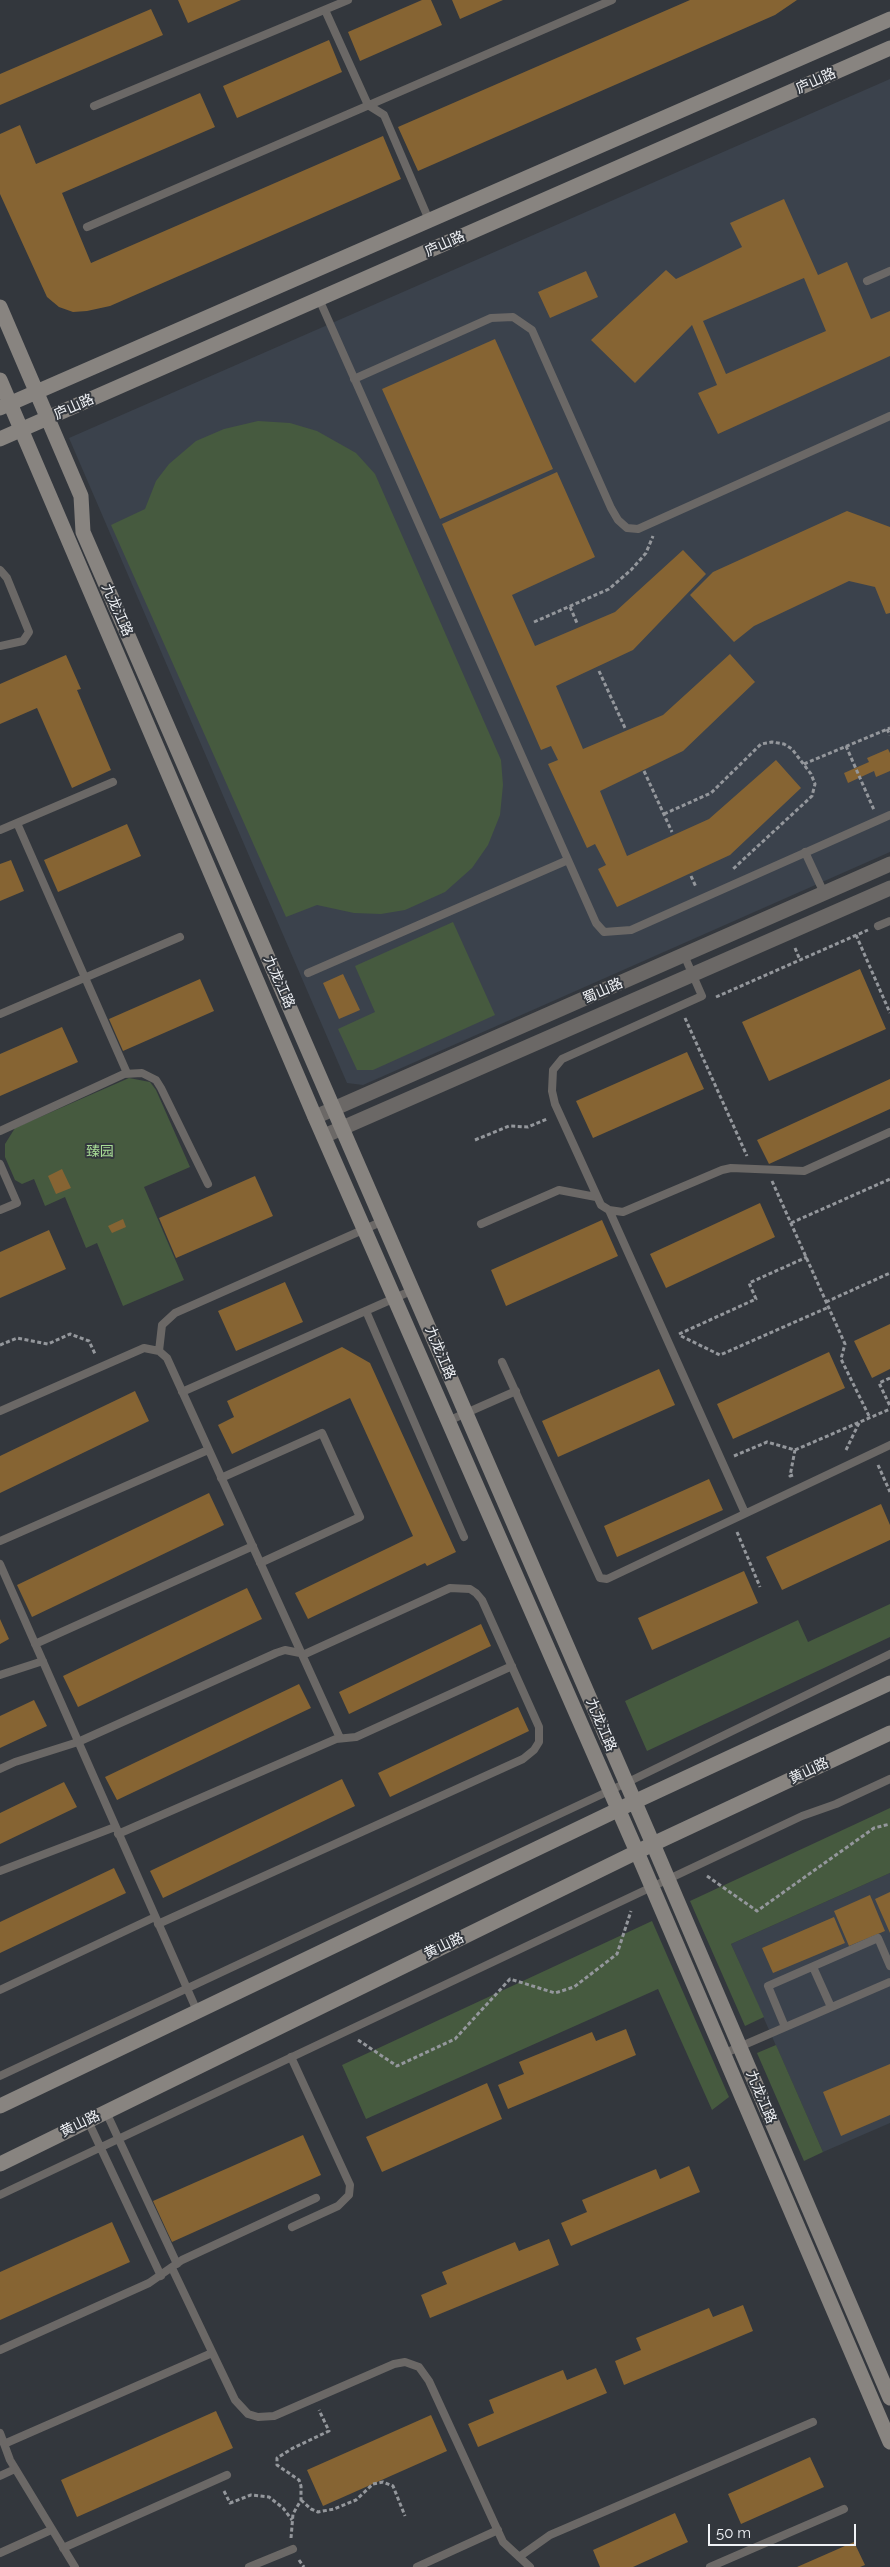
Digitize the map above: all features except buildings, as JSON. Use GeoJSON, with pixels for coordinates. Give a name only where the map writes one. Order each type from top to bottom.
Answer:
{"type":"FeatureCollection","features":[{"type":"Feature","properties":{"kind":"street","name":"庐山路"},"geometry":{"type":"LineString","coordinates":[[5,406],[890,19]]}},
{"type":"Feature","properties":{"kind":"street","name":"庐山路"},"geometry":{"type":"LineString","coordinates":[[0,439],[890,48]]}},
{"type":"Feature","properties":{"kind":"street","name":"九龙江路"},"geometry":{"type":"LineString","coordinates":[[0,307],[81,496],[83,532],[335,1108],[888,2390]]}},
{"type":"Feature","properties":{"kind":"street","name":"九龙江路"},"geometry":{"type":"LineString","coordinates":[[0,380],[5,406],[22,430],[315,1117],[637,1852],[890,2442]]}},
{"type":"Feature","properties":{"kind":"street","name":"蜀山路"},"geometry":{"type":"LineString","coordinates":[[315,1117],[890,864]]}},
{"type":"Feature","properties":{"kind":"street","name":"蜀山路"},"geometry":{"type":"LineString","coordinates":[[324,1136],[890,888]]}},
{"type":"Feature","properties":{"kind":"street"},"geometry":{"type":"LineString","coordinates":[[0,2106],[634,1802],[890,1683]]}},
{"type":"Feature","properties":{"kind":"street","name":"黄山路"},"geometry":{"type":"LineString","coordinates":[[0,2164],[653,1844],[890,1733]]}},
{"type":"Feature","properties":{"kind":"lane"},"geometry":{"type":"LineString","coordinates":[[94,106],[348,0]]}},
{"type":"Feature","properties":{"kind":"lane"},"geometry":{"type":"LineString","coordinates":[[87,227],[368,105],[593,4],[612,0]]}},
{"type":"Feature","properties":{"kind":"lane"},"geometry":{"type":"LineString","coordinates":[[325,10],[368,105],[384,115],[429,220]]}},
{"type":"Feature","properties":{"kind":"lane"},"geometry":{"type":"LineString","coordinates":[[867,281],[890,271]]}},
{"type":"Feature","properties":{"kind":"lane"},"geometry":{"type":"LineString","coordinates":[[319,299],[596,923],[604,932],[613,933],[631,930],[890,814]]}},
{"type":"Feature","properties":{"kind":"lane"},"geometry":{"type":"LineString","coordinates":[[354,379],[491,318],[513,317],[532,330],[618,520],[627,528],[638,529],[890,416]]}},
{"type":"Feature","properties":{"kind":"lane"},"geometry":{"type":"LineString","coordinates":[[0,570],[6,578],[29,632],[24,641],[0,646]]}},
{"type":"Feature","properties":{"kind":"lane"},"geometry":{"type":"LineString","coordinates":[[0,830],[113,782]]}},
{"type":"Feature","properties":{"kind":"lane"},"geometry":{"type":"LineString","coordinates":[[17,823],[127,1073]]}},
{"type":"Feature","properties":{"kind":"lane"},"geometry":{"type":"LineString","coordinates":[[805,852],[824,893]]}},
{"type":"Feature","properties":{"kind":"lane"},"geometry":{"type":"LineString","coordinates":[[308,973],[568,860]]}},
{"type":"Feature","properties":{"kind":"lane"},"geometry":{"type":"LineString","coordinates":[[878,926],[890,921]]}},
{"type":"Feature","properties":{"kind":"lane"},"geometry":{"type":"LineString","coordinates":[[0,1014],[180,937]]}},
{"type":"Feature","properties":{"kind":"lane"},"geometry":{"type":"LineString","coordinates":[[684,955],[702,996],[562,1059],[553,1070],[553,1098],[596,1197],[609,1210],[745,1513]]}},
{"type":"Feature","properties":{"kind":"lane"},"geometry":{"type":"LineString","coordinates":[[0,1131],[127,1073],[142,1073],[150,1076],[161,1088],[208,1184]]}},
{"type":"Feature","properties":{"kind":"lane"},"geometry":{"type":"LineString","coordinates":[[609,1210],[623,1212],[722,1170],[753,1168],[804,1171],[890,1132]]}},
{"type":"Feature","properties":{"kind":"lane"},"geometry":{"type":"LineString","coordinates":[[0,1164],[17,1203],[0,1210]]}},
{"type":"Feature","properties":{"kind":"lane"},"geometry":{"type":"LineString","coordinates":[[481,1224],[559,1190],[596,1197]]}},
{"type":"Feature","properties":{"kind":"lane"},"geometry":{"type":"LineString","coordinates":[[159,1351],[162,1325],[175,1313],[383,1221]]}},
{"type":"Feature","properties":{"kind":"lane"},"geometry":{"type":"LineString","coordinates":[[182,1392],[413,1290]]}},
{"type":"Feature","properties":{"kind":"lane"},"geometry":{"type":"LineString","coordinates":[[366,1311],[464,1537]]}},
{"type":"Feature","properties":{"kind":"lane"},"geometry":{"type":"LineString","coordinates":[[0,1411],[144,1348],[159,1351],[167,1358],[340,1738]]}},
{"type":"Feature","properties":{"kind":"lane"},"geometry":{"type":"LineString","coordinates":[[502,1362],[600,1578],[607,1579],[890,1445]]}},
{"type":"Feature","properties":{"kind":"lane"},"geometry":{"type":"LineString","coordinates":[[448,1421],[516,1391]]}},
{"type":"Feature","properties":{"kind":"lane"},"geometry":{"type":"LineString","coordinates":[[222,1478],[322,1433],[360,1518],[260,1563]]}},
{"type":"Feature","properties":{"kind":"lane"},"geometry":{"type":"LineString","coordinates":[[0,1541],[208,1450]]}},
{"type":"Feature","properties":{"kind":"lane"},"geometry":{"type":"LineString","coordinates":[[35,1644],[252,1546]]}},
{"type":"Feature","properties":{"kind":"lane"},"geometry":{"type":"LineString","coordinates":[[0,1565],[156,1921],[198,2011]]}},
{"type":"Feature","properties":{"kind":"lane"},"geometry":{"type":"LineString","coordinates":[[0,1769],[15,1762],[78,1742],[276,1653],[285,1650],[302,1654],[450,1588],[470,1589],[482,1600],[540,1733],[534,1750],[523,1759],[0,1990]]}},
{"type":"Feature","properties":{"kind":"lane"},"geometry":{"type":"LineString","coordinates":[[0,2076],[626,1783],[890,1654]]}},
{"type":"Feature","properties":{"kind":"lane"},"geometry":{"type":"LineString","coordinates":[[0,1675],[42,1661]]}},
{"type":"Feature","properties":{"kind":"lane"},"geometry":{"type":"LineString","coordinates":[[0,1871],[117,1831],[340,1738],[356,1737],[512,1666]]}},
{"type":"Feature","properties":{"kind":"lane"},"geometry":{"type":"LineString","coordinates":[[0,2195],[802,1816],[836,1804],[890,1779]]}},
{"type":"Feature","properties":{"kind":"lane"},"geometry":{"type":"LineString","coordinates":[[785,2027],[768,1986],[878,1938],[890,1966]]}},
{"type":"Feature","properties":{"kind":"lane"},"geometry":{"type":"LineString","coordinates":[[813,1967],[831,2007]]}},
{"type":"Feature","properties":{"kind":"lane"},"geometry":{"type":"LineString","coordinates":[[723,2054],[890,1982]]}},
{"type":"Feature","properties":{"kind":"lane"},"geometry":{"type":"LineString","coordinates":[[291,2057],[350,2185],[349,2195],[345,2201],[292,2227]]}},
{"type":"Feature","properties":{"kind":"lane"},"geometry":{"type":"LineString","coordinates":[[106,2112],[212,2352],[235,2400],[248,2414],[258,2417],[274,2416],[394,2364],[405,2362],[419,2367],[430,2381],[503,2542],[530,2567]]}},
{"type":"Feature","properties":{"kind":"lane"},"geometry":{"type":"LineString","coordinates":[[88,2121],[161,2276]]}},
{"type":"Feature","properties":{"kind":"lane"},"geometry":{"type":"LineString","coordinates":[[0,2350],[161,2276],[182,2260],[316,2198]]}},
{"type":"Feature","properties":{"kind":"lane"},"geometry":{"type":"LineString","coordinates":[[4,2444],[212,2352]]}},
{"type":"Feature","properties":{"kind":"lane"},"geometry":{"type":"LineString","coordinates":[[519,2557],[550,2535],[813,2422]]}},
{"type":"Feature","properties":{"kind":"lane"},"geometry":{"type":"LineString","coordinates":[[0,2432],[15,2469],[75,2567]]}},
{"type":"Feature","properties":{"kind":"lane"},"geometry":{"type":"LineString","coordinates":[[0,2476],[15,2469]]}},
{"type":"Feature","properties":{"kind":"lane"},"geometry":{"type":"LineString","coordinates":[[63,2548],[223,2477]]}},
{"type":"Feature","properties":{"kind":"lane"},"geometry":{"type":"LineString","coordinates":[[710,2567],[844,2509]]}},
{"type":"Feature","properties":{"kind":"lane"},"geometry":{"type":"LineString","coordinates":[[0,2553],[51,2530]]}},
{"type":"Feature","properties":{"kind":"lane"},"geometry":{"type":"LineString","coordinates":[[417,2567],[498,2530]]}},
{"type":"Feature","properties":{"kind":"lane"},"geometry":{"type":"LineString","coordinates":[[249,2567],[293,2549]]}},
{"type":"Feature","properties":{"kind":"path"},"geometry":{"type":"LineString","coordinates":[[534,622],[609,589],[631,570],[646,553],[659,521]]}},
{"type":"Feature","properties":{"kind":"path"},"geometry":{"type":"LineString","coordinates":[[570,607],[577,623]]}},
{"type":"Feature","properties":{"kind":"path"},"geometry":{"type":"LineString","coordinates":[[599,671],[624,728]]}},
{"type":"Feature","properties":{"kind":"path"},"geometry":{"type":"LineString","coordinates":[[804,764],[889,728],[890,735]]}},
{"type":"Feature","properties":{"kind":"path"},"geometry":{"type":"LineString","coordinates":[[664,814],[711,793],[761,744],[772,742],[784,744],[792,749],[804,764],[815,784],[812,796],[728,873]]}},
{"type":"Feature","properties":{"kind":"path"},"geometry":{"type":"LineString","coordinates":[[846,746],[878,820]]}},
{"type":"Feature","properties":{"kind":"path"},"geometry":{"type":"LineString","coordinates":[[644,771],[672,832]]}},
{"type":"Feature","properties":{"kind":"path"},"geometry":{"type":"LineString","coordinates":[[713,998],[878,926]]}},
{"type":"Feature","properties":{"kind":"path"},"geometry":{"type":"LineString","coordinates":[[856,935],[890,1013]]}},
{"type":"Feature","properties":{"kind":"path"},"geometry":{"type":"LineString","coordinates":[[680,1006],[753,1168]]}},
{"type":"Feature","properties":{"kind":"path"},"geometry":{"type":"LineString","coordinates":[[475,1140],[509,1126],[528,1127],[560,1113]]}},
{"type":"Feature","properties":{"kind":"path"},"geometry":{"type":"LineString","coordinates":[[766,1170],[807,1256],[845,1344],[842,1359],[870,1418]]}},
{"type":"Feature","properties":{"kind":"path"},"geometry":{"type":"LineString","coordinates":[[791,1223],[890,1179]]}},
{"type":"Feature","properties":{"kind":"path"},"geometry":{"type":"LineString","coordinates":[[667,1340],[756,1299],[749,1283],[807,1256]]}},
{"type":"Feature","properties":{"kind":"path"},"geometry":{"type":"LineString","coordinates":[[826,1302],[890,1273]]}},
{"type":"Feature","properties":{"kind":"path"},"geometry":{"type":"LineString","coordinates":[[678,1335],[720,1355],[829,1307]]}},
{"type":"Feature","properties":{"kind":"path"},"geometry":{"type":"LineString","coordinates":[[0,1345],[17,1338],[48,1344],[70,1334],[89,1341],[101,1366]]}},
{"type":"Feature","properties":{"kind":"path"},"geometry":{"type":"LineString","coordinates":[[722,1462],[767,1442],[795,1450],[870,1418],[890,1407],[880,1383],[890,1378]]}},
{"type":"Feature","properties":{"kind":"path"},"geometry":{"type":"LineString","coordinates":[[838,1454],[846,1450],[859,1422]]}},
{"type":"Feature","properties":{"kind":"path"},"geometry":{"type":"LineString","coordinates":[[795,1450],[790,1476],[798,1472]]}},
{"type":"Feature","properties":{"kind":"path"},"geometry":{"type":"LineString","coordinates":[[873,1453],[890,1492]]}},
{"type":"Feature","properties":{"kind":"path"},"geometry":{"type":"LineString","coordinates":[[731,1520],[760,1587]]}},
{"type":"Feature","properties":{"kind":"path"},"geometry":{"type":"LineString","coordinates":[[694,1867],[757,1911],[874,1828],[890,1824]]}},
{"type":"Feature","properties":{"kind":"path"},"geometry":{"type":"LineString","coordinates":[[345,2032],[397,2066],[455,2039],[510,1979],[555,1993],[574,1986],[618,1954],[637,1894]]}},
{"type":"Feature","properties":{"kind":"path"},"geometry":{"type":"LineString","coordinates":[[304,2567],[293,2549],[292,2521],[301,2500],[299,2480],[277,2465],[278,2458],[293,2448],[329,2432],[314,2398]]}},
{"type":"Feature","properties":{"kind":"path"},"geometry":{"type":"LineString","coordinates":[[223,2477],[230,2504],[251,2495],[269,2497],[283,2508],[292,2521]]}},
{"type":"Feature","properties":{"kind":"path"},"geometry":{"type":"LineString","coordinates":[[301,2500],[311,2509],[318,2512],[334,2509],[356,2500],[373,2484],[383,2482],[393,2486],[404,2516]]}},
{"type":"Feature","properties":{"kind":"shaded area"},"geometry":{"type":"Polygon","coordinates":[[[890,79],[890,852],[363,1085],[347,1083],[69,438],[890,79]]]}},
{"type":"Feature","properties":{"kind":"shaded area"},"geometry":{"type":"Polygon","coordinates":[[[890,1873],[890,2123],[823,2152],[731,1944],[890,1873]]]}},
{"type":"Feature","properties":{"kind":"green space"},"geometry":{"type":"Polygon","coordinates":[[[258,421],[290,423],[317,431],[356,453],[375,474],[501,760],[503,785],[500,815],[488,845],[472,868],[445,892],[405,910],[381,914],[354,913],[317,905],[286,917],[111,525],[145,509],[156,481],[169,464],[196,441],[224,429],[258,421]]]}},
{"type":"Feature","properties":{"kind":"green space"},"geometry":{"type":"Polygon","coordinates":[[[453,922],[495,1015],[373,1070],[357,1070],[338,1029],[375,1012],[355,966],[453,922]]]}},
{"type":"Feature","properties":{"kind":"green space","name":"臻园"},"geometry":{"type":"Polygon","coordinates":[[[129,1078],[150,1082],[156,1090],[190,1167],[144,1187],[184,1280],[123,1306],[97,1243],[86,1248],[65,1197],[45,1206],[34,1179],[22,1184],[15,1180],[5,1157],[5,1144],[15,1128],[129,1078]]]}},
{"type":"Feature","properties":{"kind":"green space"},"geometry":{"type":"Polygon","coordinates":[[[890,1604],[890,1637],[647,1751],[625,1701],[798,1620],[808,1642],[890,1604]]]}},
{"type":"Feature","properties":{"kind":"green space"},"geometry":{"type":"Polygon","coordinates":[[[890,1808],[890,1873],[731,1944],[764,2017],[745,2026],[690,1901],[890,1808]]]}},
{"type":"Feature","properties":{"kind":"green space"},"geometry":{"type":"Polygon","coordinates":[[[652,1921],[729,2097],[712,2110],[658,1989],[366,2119],[342,2065],[652,1921]]]}},
{"type":"Feature","properties":{"kind":"green space"},"geometry":{"type":"Polygon","coordinates":[[[776,2045],[823,2152],[804,2161],[757,2053],[776,2045]]]}}]}
